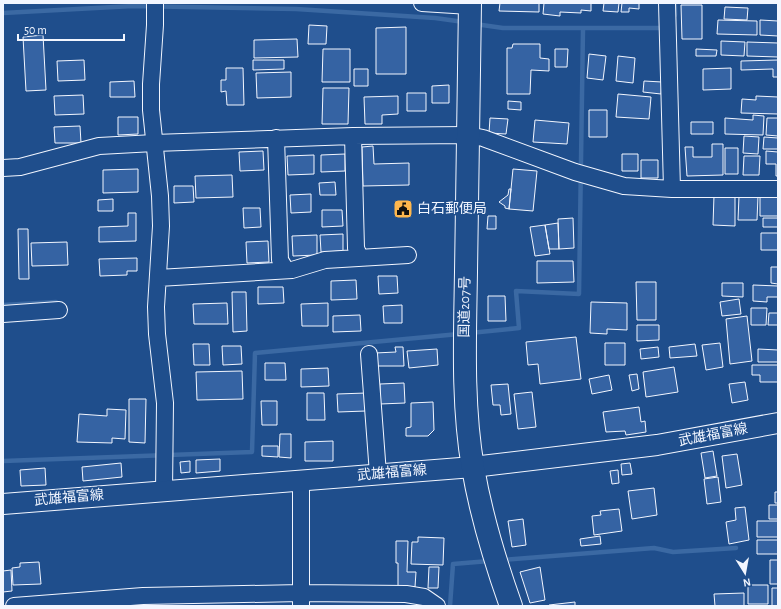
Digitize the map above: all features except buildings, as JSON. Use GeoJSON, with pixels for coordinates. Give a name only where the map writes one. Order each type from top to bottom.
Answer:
{"type":"FeatureCollection","features":[{"type":"Feature","properties":{"kind":"highway","name":"国道207号"},"geometry":{"type":"LineString","coordinates":[[470,15],[465,334],[467,419],[473,467],[495,561],[511,606]]}},
{"type":"Feature","properties":{"kind":"main road","name":"武雄福富線"},"geometry":{"type":"LineString","coordinates":[[3,504],[473,467],[657,445],[778,422]]}},
{"type":"Feature","properties":{"kind":"street"},"geometry":{"type":"LineString","coordinates":[[422,3],[470,15]]}},
{"type":"Feature","properties":{"kind":"street"},"geometry":{"type":"LineString","coordinates":[[667,3],[672,189]]}},
{"type":"Feature","properties":{"kind":"street"},"geometry":{"type":"LineString","coordinates":[[155,8],[151,84],[160,211],[157,334],[165,403],[164,491]]}},
{"type":"Feature","properties":{"kind":"street"},"geometry":{"type":"LineString","coordinates":[[3,168],[20,167],[99,146],[276,138],[468,135],[483,138],[580,174],[624,186],[672,189],[778,189]]}},
{"type":"Feature","properties":{"kind":"street"},"geometry":{"type":"LineString","coordinates":[[353,136],[356,248],[360,258]]}},
{"type":"Feature","properties":{"kind":"street"},"geometry":{"type":"LineString","coordinates":[[276,138],[280,260],[286,270]]}},
{"type":"Feature","properties":{"kind":"street"},"geometry":{"type":"LineString","coordinates":[[158,278],[286,270],[325,260],[408,255]]}},
{"type":"Feature","properties":{"kind":"street"},"geometry":{"type":"LineString","coordinates":[[3,314],[59,310]]}},
{"type":"Feature","properties":{"kind":"street"},"geometry":{"type":"LineString","coordinates":[[369,354],[378,474]]}},
{"type":"Feature","properties":{"kind":"street"},"geometry":{"type":"LineString","coordinates":[[301,481],[301,600]]}},
{"type":"Feature","properties":{"kind":"street"},"geometry":{"type":"LineString","coordinates":[[14,606],[143,601],[301,600],[406,594],[424,597],[437,606]]}},
{"type":"Feature","properties":{"kind":"waterway"},"geometry":{"type":"LineString","coordinates":[[675,3],[675,15]]}},
{"type":"Feature","properties":{"kind":"waterway"},"geometry":{"type":"LineString","coordinates":[[3,13],[133,6],[296,9],[435,18],[464,22]]}},
{"type":"Feature","properties":{"kind":"waterway"},"geometry":{"type":"LineString","coordinates":[[475,24],[503,28],[666,28]]}},
{"type":"Feature","properties":{"kind":"waterway"},"geometry":{"type":"LineString","coordinates":[[470,333],[519,328],[516,291],[579,294],[583,29]]}},
{"type":"Feature","properties":{"kind":"waterway"},"geometry":{"type":"LineString","coordinates":[[3,305],[56,302]]}},
{"type":"Feature","properties":{"kind":"waterway"},"geometry":{"type":"LineString","coordinates":[[3,461],[252,452],[255,353],[459,334]]}},
{"type":"Feature","properties":{"kind":"waterway"},"geometry":{"type":"LineString","coordinates":[[503,560],[654,548],[673,552],[736,548]]}},
{"type":"Feature","properties":{"kind":"waterway"},"geometry":{"type":"LineString","coordinates":[[450,606],[453,564],[489,561]]}},
{"type":"Feature","properties":{"kind":"place","name":"白石郵便局"},"geometry":{"type":"Point","coordinates":[403,209]}}]}
